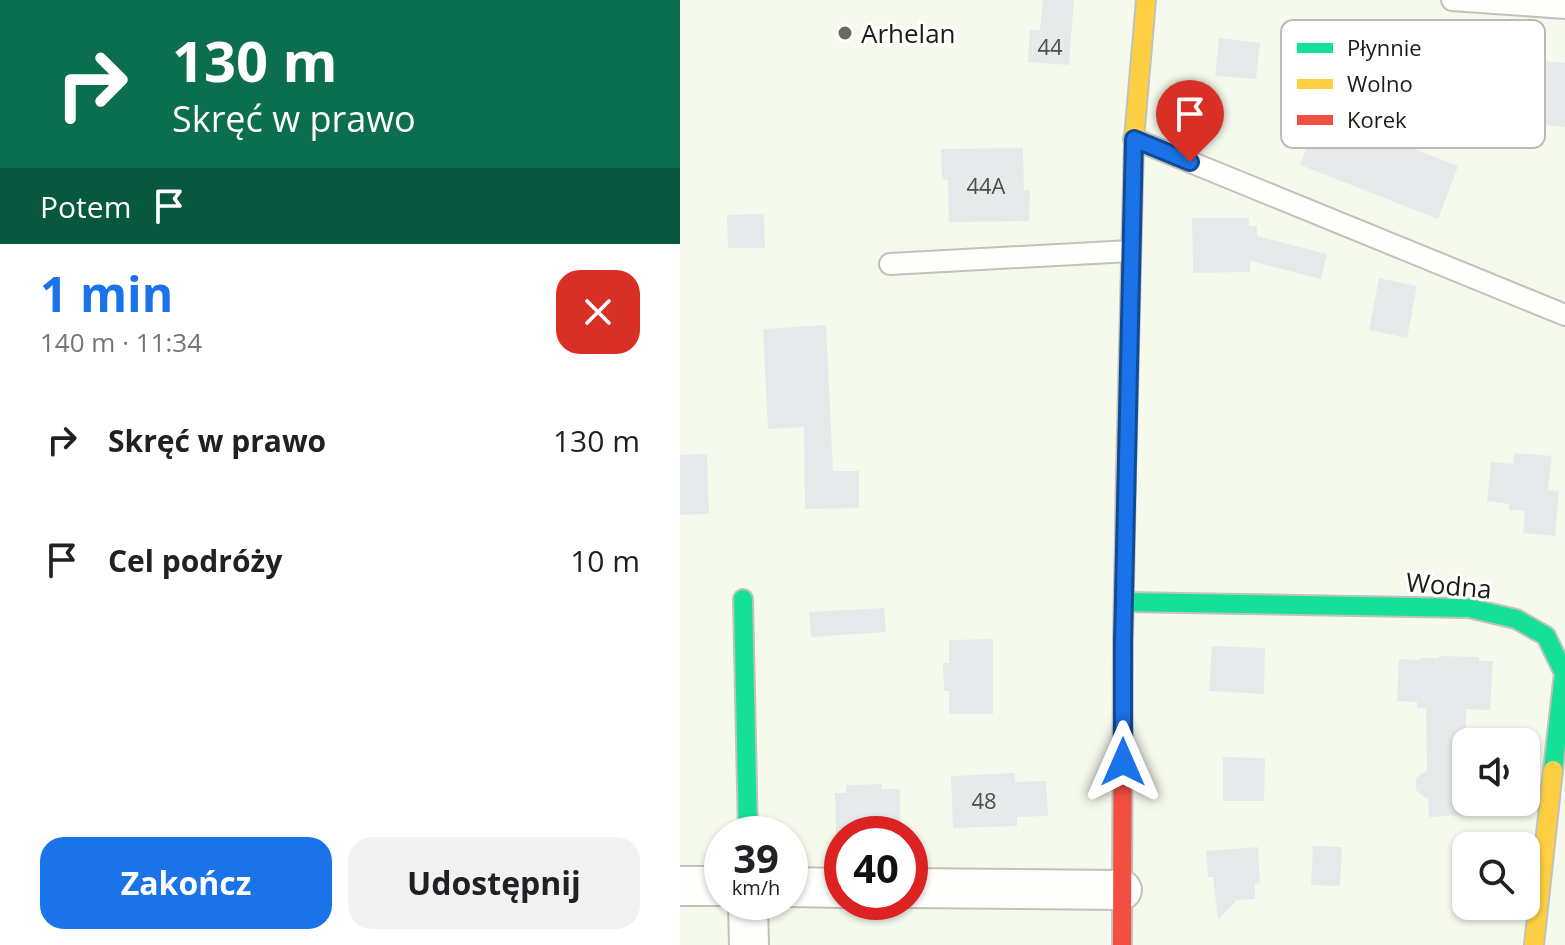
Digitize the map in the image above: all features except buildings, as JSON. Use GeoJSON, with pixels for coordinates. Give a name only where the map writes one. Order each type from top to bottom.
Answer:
{"type":"FeatureCollection","features":[{"type":"Feature","properties":{"kind":"street"},"geometry":{"type":"LineString","coordinates":[[1122,945],[1130,251],[1134,139],[1146,0]]}},
{"type":"Feature","properties":{"kind":"street"},"geometry":{"type":"LineString","coordinates":[[743,599],[748,816]]}},
{"type":"Feature","properties":{"kind":"street","name":"Wodna"},"geometry":{"type":"LineString","coordinates":[[1124,602],[1469,608],[1516,619],[1546,636],[1564,673],[1534,945]]}},
{"type":"Feature","properties":{"kind":"street"},"geometry":{"type":"LineString","coordinates":[[680,886],[704,886]]}},
{"type":"Feature","properties":{"kind":"street"},"geometry":{"type":"LineString","coordinates":[[928,888],[1122,890]]}},
{"type":"Feature","properties":{"kind":"street"},"geometry":{"type":"LineString","coordinates":[[748,920],[749,945]]}},
{"type":"Feature","properties":{"kind":"lane"},"geometry":{"type":"LineString","coordinates":[[1452,0],[1565,8]]}},
{"type":"Feature","properties":{"kind":"lane"},"geometry":{"type":"LineString","coordinates":[[1134,139],[1565,315]]}},
{"type":"Feature","properties":{"kind":"lane"},"geometry":{"type":"LineString","coordinates":[[890,264],[1130,251]]}},
{"type":"Feature","properties":{"kind":"traffic: fast"},"geometry":{"type":"LineString","coordinates":[[743,599],[748,816]]}},
{"type":"Feature","properties":{"kind":"traffic: fast"},"geometry":{"type":"LineString","coordinates":[[1124,602],[1469,608],[1516,619],[1546,636],[1564,673],[1553,770]]}},
{"type":"Feature","properties":{"kind":"traffic: slow"},"geometry":{"type":"LineString","coordinates":[[1126,474],[1134,139],[1146,0]]}},
{"type":"Feature","properties":{"kind":"traffic: slow"},"geometry":{"type":"LineString","coordinates":[[1534,945],[1553,770]]}},
{"type":"Feature","properties":{"kind":"traffic: jam"},"geometry":{"type":"LineString","coordinates":[[1122,945],[1126,474]]}},
{"type":"Feature","properties":{"kind":"place","name":"Arhelan"},"geometry":{"type":"Point","coordinates":[845,33]}},
{"type":"Feature","properties":{"kind":"route"},"geometry":{"type":"LineString","coordinates":[[1123,762],[1134,139],[1190,162]]}}]}
